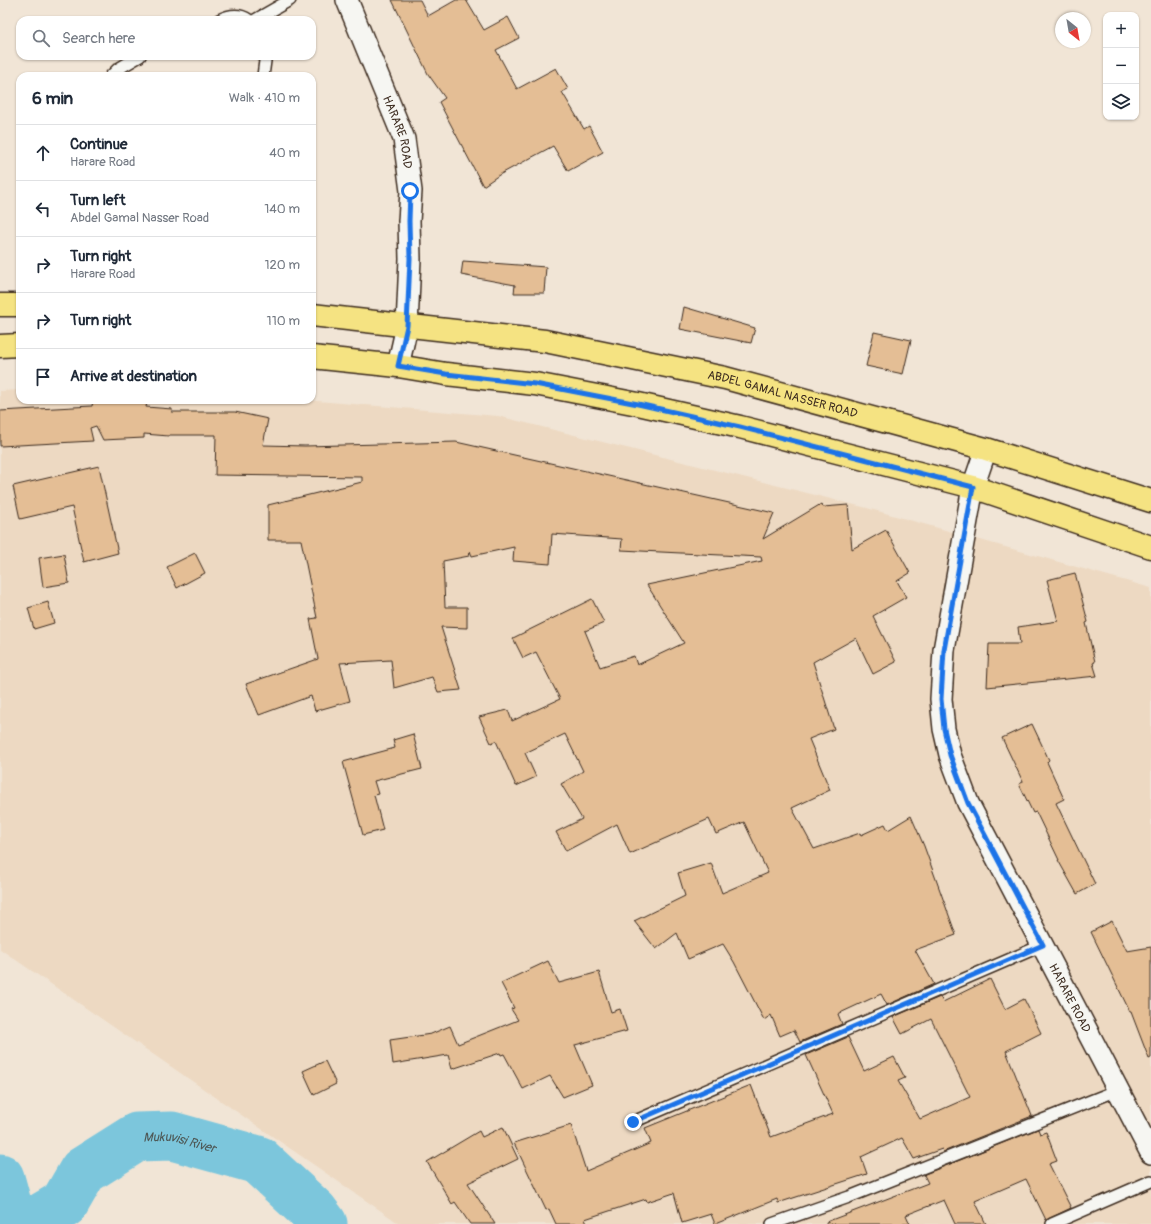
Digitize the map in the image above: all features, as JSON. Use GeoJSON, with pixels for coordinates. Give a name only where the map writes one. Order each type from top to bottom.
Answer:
{"type":"FeatureCollection","features":[{"type":"Feature","properties":{"kind":"main road"},"geometry":{"type":"LineString","coordinates":[[0,305],[16,305]]}},
{"type":"Feature","properties":{"kind":"main road","name":"ABDEL GAMAL NASSER ROAD"},"geometry":{"type":"LineString","coordinates":[[316,315],[545,341],[725,378],[986,449],[1151,501]]}},
{"type":"Feature","properties":{"kind":"main road"},"geometry":{"type":"LineString","coordinates":[[0,346],[16,345]]}},
{"type":"Feature","properties":{"kind":"main road"},"geometry":{"type":"LineString","coordinates":[[316,358],[398,366],[446,374],[535,384],[638,404],[740,427],[973,487],[1151,547]]}},
{"type":"Feature","properties":{"kind":"street","name":"HARARE ROAD"},"geometry":{"type":"LineString","coordinates":[[347,0],[404,139],[410,191],[410,259],[407,326],[398,366]]}},
{"type":"Feature","properties":{"kind":"street","name":"HARARE ROAD"},"geometry":{"type":"LineString","coordinates":[[986,449],[973,487],[944,650],[941,699],[944,729],[950,755],[968,803],[1151,1153]]}},
{"type":"Feature","properties":{"kind":"lane"},"geometry":{"type":"LineString","coordinates":[[261,16],[290,0]]}},
{"type":"Feature","properties":{"kind":"lane"},"geometry":{"type":"LineString","coordinates":[[115,72],[133,60]]}},
{"type":"Feature","properties":{"kind":"lane"},"geometry":{"type":"LineString","coordinates":[[264,72],[265,60]]}},
{"type":"Feature","properties":{"kind":"lane"},"geometry":{"type":"LineString","coordinates":[[633,1122],[1043,945]]}},
{"type":"Feature","properties":{"kind":"lane"},"geometry":{"type":"LineString","coordinates":[[772,1224],[856,1194],[1118,1090]]}},
{"type":"Feature","properties":{"kind":"lane"},"geometry":{"type":"LineString","coordinates":[[1052,1224],[1151,1181]]}},
{"type":"Feature","properties":{"kind":"shaded area"},"geometry":{"type":"Polygon","coordinates":[[[16,390],[16,404],[316,404],[316,401],[498,416],[867,508],[1151,588],[1151,1224],[400,1224],[0,949],[0,391],[16,390]]]}},
{"type":"Feature","properties":{"kind":"building"},"geometry":{"type":"Polygon","coordinates":[[[392,0],[420,0],[428,16],[456,0],[466,0],[484,30],[508,17],[519,38],[496,50],[517,89],[556,68],[568,89],[562,92],[584,129],[589,126],[603,152],[568,171],[553,146],[499,175],[483,186],[439,102],[445,98],[428,74],[392,0]]]}},
{"type":"Feature","properties":{"kind":"building"},"geometry":{"type":"Polygon","coordinates":[[[463,261],[546,267],[544,293],[514,293],[515,285],[461,275],[463,261]]]}},
{"type":"Feature","properties":{"kind":"building"},"geometry":{"type":"Polygon","coordinates":[[[684,307],[755,328],[751,343],[680,329],[684,307]]]}},
{"type":"Feature","properties":{"kind":"building"},"geometry":{"type":"Polygon","coordinates":[[[874,332],[911,340],[903,374],[866,366],[874,332]]]}},
{"type":"Feature","properties":{"kind":"building"},"geometry":{"type":"Polygon","coordinates":[[[92,404],[147,404],[146,407],[172,409],[172,412],[235,412],[268,419],[263,445],[305,446],[456,442],[774,513],[763,539],[821,504],[823,507],[848,505],[852,549],[886,530],[910,573],[897,581],[906,597],[873,616],[896,662],[873,674],[856,638],[813,662],[834,729],[809,739],[830,790],[792,808],[814,849],[860,833],[861,835],[885,824],[888,830],[911,816],[924,846],[956,935],[915,950],[934,984],[887,1005],[881,994],[838,1014],[842,1024],[800,1042],[794,1030],[780,1036],[771,1015],[764,1020],[723,944],[688,959],[677,933],[656,949],[634,921],[685,896],[678,873],[711,863],[722,893],[768,873],[744,822],[716,834],[709,819],[630,854],[617,824],[566,851],[556,832],[582,819],[561,784],[583,771],[565,734],[525,753],[536,777],[516,786],[496,741],[491,743],[479,717],[508,710],[512,721],[560,699],[536,652],[523,658],[513,638],[592,599],[604,623],[585,631],[600,667],[634,656],[637,665],[684,643],[647,585],[762,561],[761,557],[621,550],[622,539],[552,534],[550,564],[513,561],[514,547],[472,556],[470,551],[469,556],[443,561],[445,607],[467,607],[467,628],[441,627],[461,690],[438,692],[432,677],[394,688],[391,660],[340,663],[350,701],[315,711],[311,696],[259,715],[246,684],[318,659],[310,619],[317,618],[301,540],[268,540],[268,505],[362,482],[362,477],[215,475],[216,435],[169,436],[144,434],[144,438],[103,440],[96,426],[90,428],[93,441],[0,446],[0,411],[92,406],[92,404]]]}},
{"type":"Feature","properties":{"kind":"building"},"geometry":{"type":"Polygon","coordinates":[[[99,466],[118,553],[84,562],[72,507],[20,519],[13,486],[99,466]]]}},
{"type":"Feature","properties":{"kind":"building"},"geometry":{"type":"Polygon","coordinates":[[[195,553],[205,573],[177,588],[167,567],[195,553]]]}},
{"type":"Feature","properties":{"kind":"building"},"geometry":{"type":"Polygon","coordinates":[[[64,554],[69,583],[43,587],[39,558],[64,554]]]}},
{"type":"Feature","properties":{"kind":"building"},"geometry":{"type":"Polygon","coordinates":[[[1075,573],[1088,622],[1086,623],[1095,662],[1093,663],[1097,676],[987,687],[989,644],[1020,644],[1018,627],[1058,621],[1047,580],[1075,573]]]}},
{"type":"Feature","properties":{"kind":"building"},"geometry":{"type":"Polygon","coordinates":[[[48,602],[54,623],[34,629],[28,608],[48,602]]]}},
{"type":"Feature","properties":{"kind":"building"},"geometry":{"type":"Polygon","coordinates":[[[1032,724],[1049,760],[1047,762],[1064,799],[1056,803],[1095,884],[1077,894],[1058,860],[1036,812],[1033,813],[1019,784],[1023,782],[1002,738],[1032,724]]]}},
{"type":"Feature","properties":{"kind":"building"},"geometry":{"type":"Polygon","coordinates":[[[413,734],[422,769],[374,781],[378,794],[374,795],[383,830],[363,835],[343,762],[395,748],[393,740],[413,734]]]}},
{"type":"Feature","properties":{"kind":"building"},"geometry":{"type":"Polygon","coordinates":[[[1112,921],[1127,951],[1151,947],[1151,1058],[1149,1059],[1131,1012],[1091,932],[1112,921]]]}},
{"type":"Feature","properties":{"kind":"building"},"geometry":{"type":"Polygon","coordinates":[[[548,961],[559,983],[599,972],[611,1012],[620,1009],[627,1031],[575,1045],[592,1085],[563,1097],[550,1076],[523,1089],[504,1054],[501,1055],[500,1053],[452,1069],[448,1055],[393,1064],[390,1040],[431,1034],[450,1026],[458,1044],[518,1020],[511,1009],[514,1008],[501,983],[548,961]]]}},
{"type":"Feature","properties":{"kind":"building"},"geometry":{"type":"Polygon","coordinates":[[[990,979],[1005,1009],[1024,999],[1041,1033],[1006,1051],[1032,1116],[943,1152],[942,1149],[914,1159],[902,1138],[861,1157],[867,1174],[778,1203],[777,1199],[715,1224],[711,1214],[682,1223],[674,1193],[647,1202],[646,1199],[585,1219],[587,1224],[556,1224],[549,1209],[546,1210],[514,1143],[571,1125],[586,1171],[651,1143],[645,1128],[751,1085],[771,1137],[833,1114],[806,1055],[848,1037],[864,1071],[894,1057],[905,1078],[898,1081],[920,1119],[970,1097],[931,1019],[902,1034],[893,1017],[940,997],[943,1002],[990,979]]]}},
{"type":"Feature","properties":{"kind":"building"},"geometry":{"type":"Polygon","coordinates":[[[325,1061],[336,1084],[314,1095],[303,1071],[325,1061]]]}},
{"type":"Feature","properties":{"kind":"building"},"geometry":{"type":"Polygon","coordinates":[[[503,1127],[518,1159],[468,1183],[495,1224],[470,1224],[455,1202],[452,1204],[427,1162],[479,1131],[482,1137],[503,1127]]]}},
{"type":"Feature","properties":{"kind":"building"},"geometry":{"type":"Polygon","coordinates":[[[1038,1129],[1040,1134],[1046,1132],[1057,1161],[1049,1164],[1071,1208],[1046,1220],[1026,1179],[975,1201],[986,1224],[955,1224],[944,1200],[906,1215],[910,1224],[826,1224],[826,1222],[928,1183],[924,1175],[925,1174],[1038,1129]]]}},
{"type":"Feature","properties":{"kind":"waterway","name":"Mukuvisi River"},"geometry":{"type":"LineString","coordinates":[[0,1178],[11,1218],[37,1220],[64,1204],[83,1171],[137,1137],[172,1136],[258,1160],[314,1212],[323,1224]]}},
{"type":"Feature","properties":{"kind":"route"},"geometry":{"type":"LineString","coordinates":[[410,191],[410,259],[407,326],[398,366],[446,374],[535,384],[638,404],[740,427],[973,487],[944,650],[941,699],[944,729],[950,755],[968,803],[1043,945],[633,1122]]}}]}
